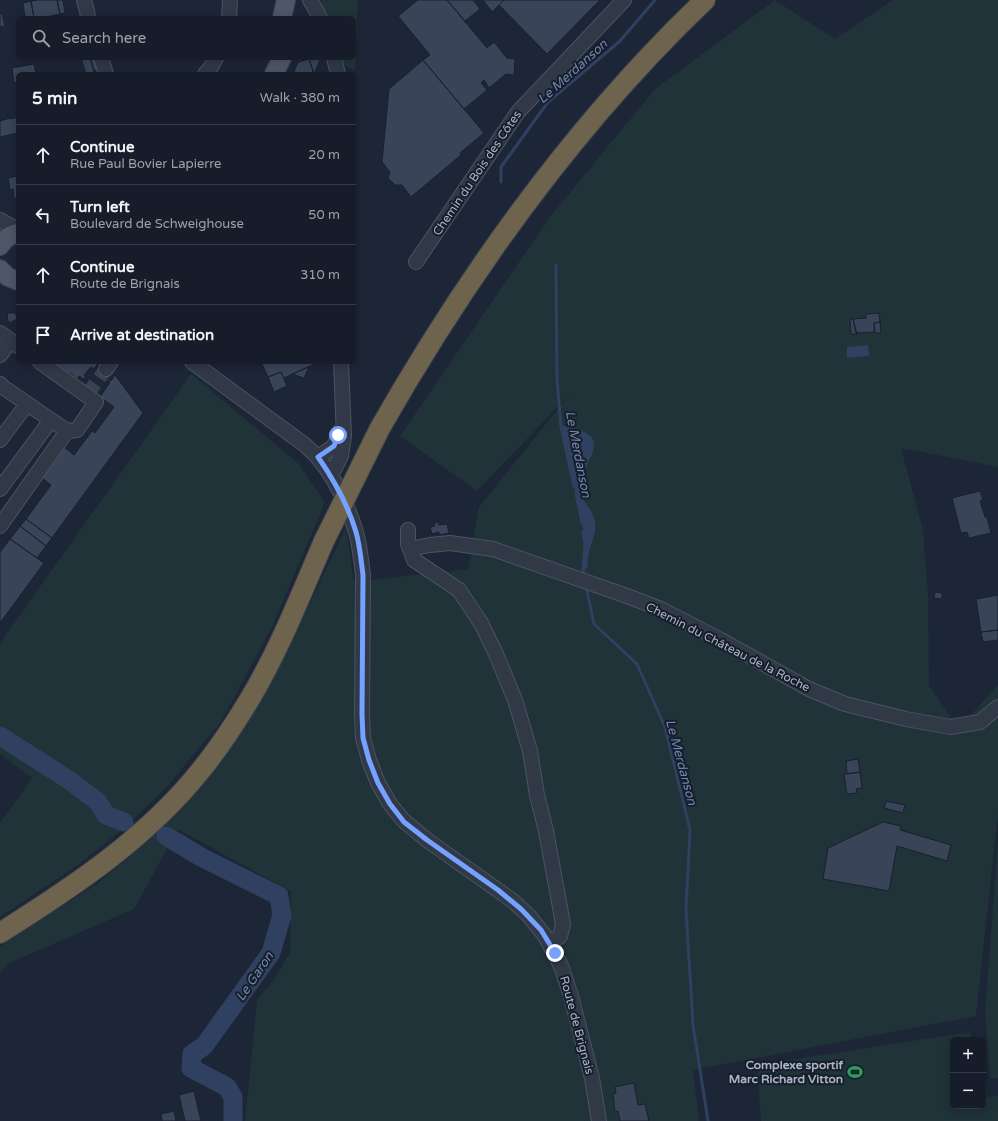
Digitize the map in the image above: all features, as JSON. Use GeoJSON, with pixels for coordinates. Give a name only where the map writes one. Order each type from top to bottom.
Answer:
{"type":"FeatureCollection","features":[{"type":"Feature","properties":{"kind":"highway"},"geometry":{"type":"LineString","coordinates":[[0,933],[62,893],[111,858],[158,817],[201,770],[234,725],[263,675],[287,626],[324,541],[380,428],[418,363],[461,295],[533,194],[576,140],[611,99],[705,0]]}},
{"type":"Feature","properties":{"kind":"main road"},"geometry":{"type":"LineString","coordinates":[[282,16],[286,0]]}},
{"type":"Feature","properties":{"kind":"main road"},"geometry":{"type":"LineString","coordinates":[[292,16],[295,0]]}},
{"type":"Feature","properties":{"kind":"main road"},"geometry":{"type":"LineString","coordinates":[[264,72],[269,60]]}},
{"type":"Feature","properties":{"kind":"main road"},"geometry":{"type":"LineString","coordinates":[[275,72],[281,60]]}},
{"type":"Feature","properties":{"kind":"main road"},"geometry":{"type":"LineString","coordinates":[[1,241],[16,234]]}},
{"type":"Feature","properties":{"kind":"street"},"geometry":{"type":"LineString","coordinates":[[84,0],[88,16]]}},
{"type":"Feature","properties":{"kind":"street"},"geometry":{"type":"LineString","coordinates":[[228,16],[230,0]]}},
{"type":"Feature","properties":{"kind":"street"},"geometry":{"type":"LineString","coordinates":[[310,0],[319,16]]}},
{"type":"Feature","properties":{"kind":"street","name":"Chemin du Bois des Côtes"},"geometry":{"type":"LineString","coordinates":[[416,262],[518,112],[624,0]]}},
{"type":"Feature","properties":{"kind":"street"},"geometry":{"type":"LineString","coordinates":[[102,60],[105,72]]}},
{"type":"Feature","properties":{"kind":"street"},"geometry":{"type":"LineString","coordinates":[[207,72],[215,60]]}},
{"type":"Feature","properties":{"kind":"street"},"geometry":{"type":"LineString","coordinates":[[0,220],[16,229]]}},
{"type":"Feature","properties":{"kind":"street"},"geometry":{"type":"LineString","coordinates":[[0,333],[15,344],[0,355]]}},
{"type":"Feature","properties":{"kind":"street"},"geometry":{"type":"LineString","coordinates":[[0,526],[68,432],[77,430],[96,402],[43,364]]}},
{"type":"Feature","properties":{"kind":"street","name":"Route de Brignais"},"geometry":{"type":"LineString","coordinates":[[195,364],[305,445],[318,457],[331,476],[344,501],[356,532],[360,552],[363,575],[363,738],[369,760],[378,783],[390,804],[404,822],[513,902],[536,924],[550,944],[561,966],[571,996],[592,1078],[600,1121]]}},
{"type":"Feature","properties":{"kind":"street"},"geometry":{"type":"LineString","coordinates":[[331,476],[341,456],[344,436],[341,364]]}},
{"type":"Feature","properties":{"kind":"street"},"geometry":{"type":"LineString","coordinates":[[0,384],[68,432]]}},
{"type":"Feature","properties":{"kind":"street"},"geometry":{"type":"LineString","coordinates":[[0,440],[27,404]]}},
{"type":"Feature","properties":{"kind":"street"},"geometry":{"type":"LineString","coordinates":[[318,457],[334,446],[344,415]]}},
{"type":"Feature","properties":{"kind":"street"},"geometry":{"type":"LineString","coordinates":[[0,489],[51,420]]}},
{"type":"Feature","properties":{"kind":"street"},"geometry":{"type":"LineString","coordinates":[[408,530],[408,544],[414,560],[459,590],[484,629],[515,700],[530,751],[537,795],[546,831],[563,924],[560,936],[550,944]]}},
{"type":"Feature","properties":{"kind":"street","name":"Chemin du Château de la Roche"},"geometry":{"type":"LineString","coordinates":[[410,549],[450,543],[493,549],[627,596],[661,609],[810,689],[845,704],[906,719],[950,727],[980,722],[998,707]]}},
{"type":"Feature","properties":{"kind":"green space"},"geometry":{"type":"Polygon","coordinates":[[[321,0],[358,0],[356,47],[356,16],[326,16],[321,0]]]}},
{"type":"Feature","properties":{"kind":"green space"},"geometry":{"type":"Polygon","coordinates":[[[775,0],[835,39],[893,0],[998,0],[998,467],[901,448],[923,530],[928,594],[929,686],[959,728],[998,685],[998,814],[976,1016],[693,1070],[699,1121],[245,1121],[257,1000],[276,977],[290,952],[291,892],[178,829],[134,909],[9,963],[0,972],[0,946],[97,884],[150,839],[183,808],[218,765],[248,719],[291,643],[346,527],[354,582],[468,569],[479,507],[570,394],[477,491],[400,436],[550,217],[655,89],[775,0]]]}},
{"type":"Feature","properties":{"kind":"green space"},"geometry":{"type":"Polygon","coordinates":[[[341,60],[355,60],[355,71],[342,64],[341,60]]]}},
{"type":"Feature","properties":{"kind":"green space"},"geometry":{"type":"Polygon","coordinates":[[[191,374],[298,463],[325,502],[273,625],[221,722],[165,789],[123,829],[78,865],[0,917],[0,823],[32,778],[0,754],[0,643],[191,374]]]}},
{"type":"Feature","properties":{"kind":"green space"},"geometry":{"type":"Polygon","coordinates":[[[998,840],[998,1078],[990,1078],[985,1013],[998,840]]]}},
{"type":"Feature","properties":{"kind":"green space","name":"Complexe sportif Marc Richard Vitton"},"geometry":{"type":"Polygon","coordinates":[[[970,1032],[972,1037],[950,1037],[950,1109],[986,1109],[986,1090],[988,1097],[998,1096],[998,1121],[761,1121],[757,1065],[970,1032]]]}},
{"type":"Feature","properties":{"kind":"water"},"geometry":{"type":"Polygon","coordinates":[[[868,345],[869,356],[847,358],[847,347],[868,345]]]}},
{"type":"Feature","properties":{"kind":"water"},"geometry":{"type":"Polygon","coordinates":[[[563,425],[584,432],[591,437],[594,443],[591,457],[580,479],[579,486],[581,496],[592,512],[595,522],[595,531],[588,559],[588,567],[585,570],[583,569],[585,543],[581,513],[570,471],[561,427],[563,425]]]}},
{"type":"Feature","properties":{"kind":"building"},"geometry":{"type":"Polygon","coordinates":[[[57,0],[60,14],[50,16],[34,16],[31,1],[57,0]]]}},
{"type":"Feature","properties":{"kind":"building"},"geometry":{"type":"Polygon","coordinates":[[[57,0],[63,0],[65,13],[60,14],[57,0]]]}},
{"type":"Feature","properties":{"kind":"building"},"geometry":{"type":"Polygon","coordinates":[[[418,0],[447,0],[487,48],[494,42],[507,58],[515,59],[514,75],[506,74],[489,88],[484,80],[481,83],[487,90],[464,109],[423,60],[430,55],[398,16],[418,0]]]}},
{"type":"Feature","properties":{"kind":"building"},"geometry":{"type":"Polygon","coordinates":[[[447,0],[473,0],[480,9],[465,21],[447,0]]]}},
{"type":"Feature","properties":{"kind":"building"},"geometry":{"type":"Polygon","coordinates":[[[483,0],[502,0],[503,1],[492,12],[483,0]]]}},
{"type":"Feature","properties":{"kind":"building"},"geometry":{"type":"Polygon","coordinates":[[[504,0],[600,0],[547,54],[499,5],[504,0]]]}},
{"type":"Feature","properties":{"kind":"building"},"geometry":{"type":"Polygon","coordinates":[[[31,1],[34,16],[25,16],[23,3],[31,1]]]}},
{"type":"Feature","properties":{"kind":"building"},"geometry":{"type":"Polygon","coordinates":[[[2,13],[5,26],[0,27],[0,14],[2,13]]]}},
{"type":"Feature","properties":{"kind":"building"},"geometry":{"type":"Polygon","coordinates":[[[82,60],[91,60],[94,72],[85,72],[82,60]]]}},
{"type":"Feature","properties":{"kind":"building"},"geometry":{"type":"Polygon","coordinates":[[[91,60],[100,60],[102,68],[94,71],[91,60]]]}},
{"type":"Feature","properties":{"kind":"building"},"geometry":{"type":"Polygon","coordinates":[[[309,60],[320,60],[315,72],[313,72],[309,60]]]}},
{"type":"Feature","properties":{"kind":"building"},"geometry":{"type":"Polygon","coordinates":[[[309,60],[313,72],[294,72],[298,62],[309,60]]]}},
{"type":"Feature","properties":{"kind":"building"},"geometry":{"type":"Polygon","coordinates":[[[423,60],[484,133],[460,153],[461,155],[411,197],[402,185],[395,185],[388,178],[390,172],[382,162],[389,89],[423,60]]]}},
{"type":"Feature","properties":{"kind":"building"},"geometry":{"type":"Polygon","coordinates":[[[34,64],[36,72],[16,72],[16,82],[14,83],[12,68],[34,64]]]}},
{"type":"Feature","properties":{"kind":"building"},"geometry":{"type":"Polygon","coordinates":[[[16,118],[16,133],[0,137],[0,121],[16,118]]]}},
{"type":"Feature","properties":{"kind":"building"},"geometry":{"type":"Polygon","coordinates":[[[16,176],[16,198],[14,199],[13,189],[10,190],[8,178],[16,176]]]}},
{"type":"Feature","properties":{"kind":"building"},"geometry":{"type":"Polygon","coordinates":[[[7,313],[16,314],[16,319],[12,321],[12,324],[8,321],[7,313]]]}},
{"type":"Feature","properties":{"kind":"building"},"geometry":{"type":"Polygon","coordinates":[[[879,313],[880,322],[874,323],[874,332],[856,333],[853,319],[866,318],[866,314],[879,313]]]}},
{"type":"Feature","properties":{"kind":"building"},"geometry":{"type":"Polygon","coordinates":[[[850,319],[853,319],[857,334],[851,334],[850,319]]]}},
{"type":"Feature","properties":{"kind":"building"},"geometry":{"type":"Polygon","coordinates":[[[880,322],[881,333],[875,333],[874,323],[880,322]]]}},
{"type":"Feature","properties":{"kind":"building"},"geometry":{"type":"Polygon","coordinates":[[[47,364],[97,364],[94,369],[91,367],[84,375],[86,378],[84,379],[79,376],[77,379],[70,373],[66,378],[47,364]]]}},
{"type":"Feature","properties":{"kind":"building"},"geometry":{"type":"Polygon","coordinates":[[[262,364],[315,364],[284,378],[281,372],[268,377],[262,364]]]}},
{"type":"Feature","properties":{"kind":"building"},"geometry":{"type":"Polygon","coordinates":[[[309,367],[304,378],[292,374],[309,367]]]}},
{"type":"Feature","properties":{"kind":"building"},"geometry":{"type":"Polygon","coordinates":[[[281,372],[287,386],[274,392],[268,377],[281,372]]]}},
{"type":"Feature","properties":{"kind":"building"},"geometry":{"type":"Polygon","coordinates":[[[115,375],[143,413],[52,538],[26,519],[51,485],[42,478],[64,447],[74,455],[92,431],[95,433],[114,407],[100,397],[110,382],[107,379],[108,378],[111,381],[115,375]]]}},
{"type":"Feature","properties":{"kind":"building"},"geometry":{"type":"Polygon","coordinates":[[[980,491],[983,500],[980,501],[985,517],[987,517],[991,533],[969,538],[967,532],[961,533],[952,498],[980,491]]]}},
{"type":"Feature","properties":{"kind":"building"},"geometry":{"type":"Polygon","coordinates":[[[26,519],[52,538],[46,546],[20,526],[26,519]]]}},
{"type":"Feature","properties":{"kind":"building"},"geometry":{"type":"Polygon","coordinates":[[[438,522],[439,525],[447,524],[449,533],[439,535],[439,532],[432,534],[430,527],[435,526],[434,523],[438,522]]]}},
{"type":"Feature","properties":{"kind":"building"},"geometry":{"type":"Polygon","coordinates":[[[20,526],[46,546],[37,558],[10,539],[20,526]]]}},
{"type":"Feature","properties":{"kind":"building"},"geometry":{"type":"Polygon","coordinates":[[[10,539],[44,563],[0,623],[0,552],[10,539]]]}},
{"type":"Feature","properties":{"kind":"building"},"geometry":{"type":"Polygon","coordinates":[[[935,592],[942,593],[942,599],[934,598],[935,592]]]}},
{"type":"Feature","properties":{"kind":"building"},"geometry":{"type":"Polygon","coordinates":[[[998,595],[998,630],[981,632],[976,599],[998,595]]]}},
{"type":"Feature","properties":{"kind":"building"},"geometry":{"type":"Polygon","coordinates":[[[998,630],[998,640],[983,642],[981,632],[998,630]]]}},
{"type":"Feature","properties":{"kind":"building"},"geometry":{"type":"Polygon","coordinates":[[[858,759],[860,772],[847,774],[846,761],[858,759]]]}},
{"type":"Feature","properties":{"kind":"building"},"geometry":{"type":"Polygon","coordinates":[[[860,772],[862,788],[856,789],[857,793],[847,794],[844,774],[860,772]]]}},
{"type":"Feature","properties":{"kind":"building"},"geometry":{"type":"Polygon","coordinates":[[[886,801],[905,805],[903,813],[884,808],[886,801]]]}},
{"type":"Feature","properties":{"kind":"building"},"geometry":{"type":"Polygon","coordinates":[[[883,822],[901,826],[900,830],[951,845],[947,861],[897,846],[889,891],[823,879],[828,848],[883,822]]]}},
{"type":"Feature","properties":{"kind":"building"},"geometry":{"type":"Polygon","coordinates":[[[634,1083],[638,1105],[645,1104],[649,1121],[620,1121],[618,1111],[615,1112],[613,1094],[616,1093],[615,1087],[634,1083]]]}},
{"type":"Feature","properties":{"kind":"building"},"geometry":{"type":"Polygon","coordinates":[[[194,1091],[201,1121],[185,1121],[179,1095],[194,1091]]]}},
{"type":"Feature","properties":{"kind":"building"},"geometry":{"type":"Polygon","coordinates":[[[174,1111],[176,1121],[162,1121],[161,1114],[174,1111]]]}},
{"type":"Feature","properties":{"kind":"waterway","name":"Le Merdanson"},"geometry":{"type":"LineString","coordinates":[[501,182],[501,167],[548,102],[620,41],[655,0]]}},
{"type":"Feature","properties":{"kind":"waterway","name":"Le Merdanson"},"geometry":{"type":"LineString","coordinates":[[556,265],[557,379],[561,427],[574,486]]}},
{"type":"Feature","properties":{"kind":"waterway","name":"Le Merdanson"},"geometry":{"type":"LineString","coordinates":[[576,493],[582,523]]}},
{"type":"Feature","properties":{"kind":"waterway","name":"Le Merdanson"},"geometry":{"type":"LineString","coordinates":[[583,532],[585,543],[583,569],[584,576]]}},
{"type":"Feature","properties":{"kind":"waterway","name":"Le Merdanson"},"geometry":{"type":"LineString","coordinates":[[586,586],[594,624],[637,664],[665,727],[690,830],[686,909],[693,1025],[708,1121]]}},
{"type":"Feature","properties":{"kind":"waterway","name":"Le Garon"},"geometry":{"type":"LineString","coordinates":[[0,736],[69,780],[98,802],[106,815],[124,822]]}},
{"type":"Feature","properties":{"kind":"waterway","name":"Le Garon"},"geometry":{"type":"LineString","coordinates":[[166,836],[201,857],[279,896],[282,915],[271,953],[204,1046],[192,1054],[191,1068],[227,1087],[233,1097],[233,1121]]}},
{"type":"Feature","properties":{"kind":"tunnel"},"geometry":{"type":"LineString","coordinates":[[87,395],[106,369]]}},
{"type":"Feature","properties":{"kind":"place","name":"Complexe sportif Marc Richard Vitton"},"geometry":{"type":"Point","coordinates":[855,1072]}},
{"type":"Feature","properties":{"kind":"route"},"geometry":{"type":"LineString","coordinates":[[338,435],[334,446],[318,457],[331,476],[344,501],[356,532],[360,552],[363,575],[363,738],[369,760],[378,783],[390,804],[404,822],[513,902],[529,916],[541,930],[555,953]]}}]}
